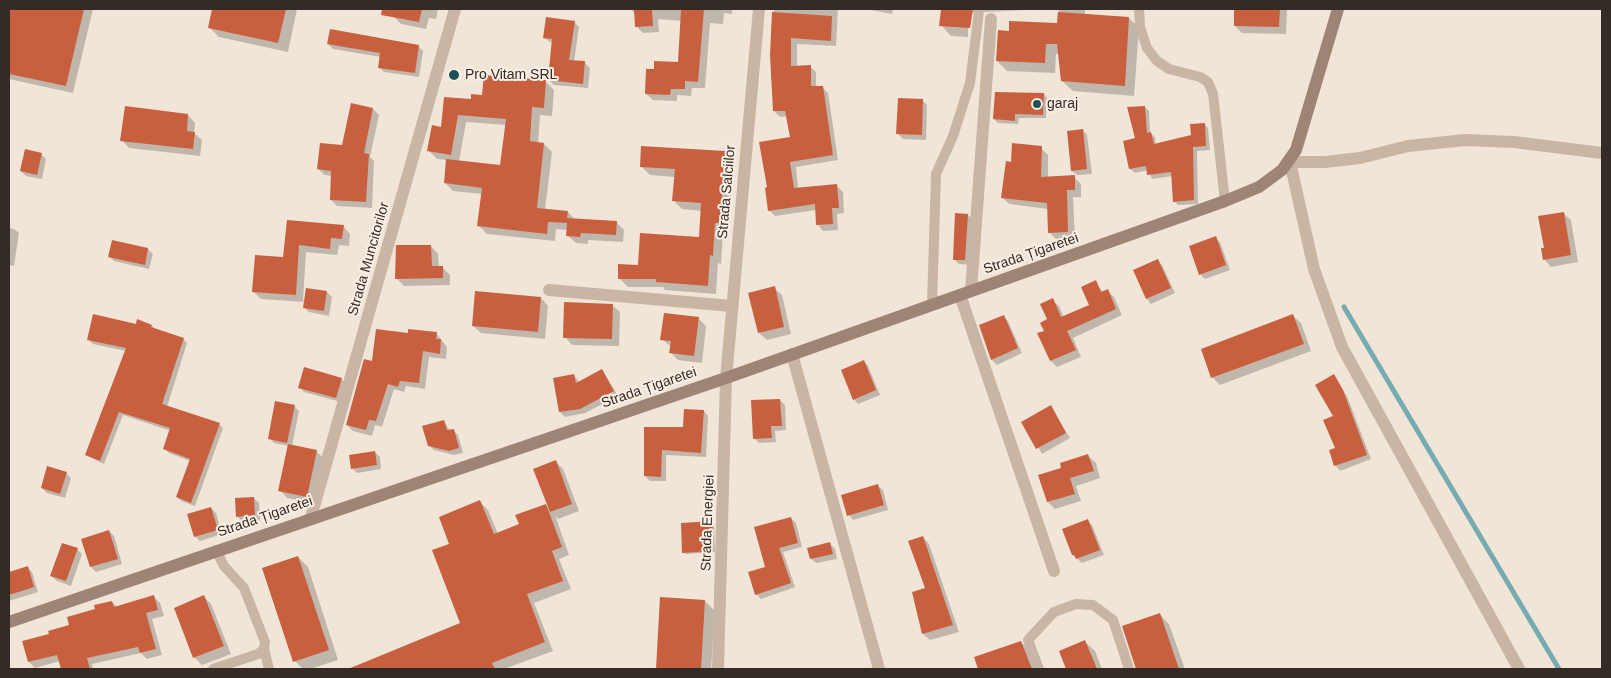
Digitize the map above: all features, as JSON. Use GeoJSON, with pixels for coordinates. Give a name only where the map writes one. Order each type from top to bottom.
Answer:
{"type":"FeatureCollection","features":[{"type":"Feature","properties":{"kind":"main road"},"geometry":{"type":"LineString","coordinates":[[1290,162],[1301,138],[1338,9]]}},
{"type":"Feature","properties":{"kind":"main road","name":"Strada Țigaretei"},"geometry":{"type":"LineString","coordinates":[[9,622],[311,517],[726,378],[1225,201],[1259,187],[1290,162]]}},
{"type":"Feature","properties":{"kind":"street","name":"Strada Muncitorilor"},"geometry":{"type":"LineString","coordinates":[[311,517],[456,9]]}},
{"type":"Feature","properties":{"kind":"street","name":"Strada Salciilor"},"geometry":{"type":"LineString","coordinates":[[726,378],[759,9]]}},
{"type":"Feature","properties":{"kind":"street"},"geometry":{"type":"LineString","coordinates":[[992,19],[965,293],[1054,571]]}},
{"type":"Feature","properties":{"kind":"street"},"geometry":{"type":"LineString","coordinates":[[1518,669],[1342,347],[1314,270],[1290,162],[1325,162],[1360,158],[1408,146],[1465,140],[1514,142],[1602,153]]}},
{"type":"Feature","properties":{"kind":"street"},"geometry":{"type":"LineString","coordinates":[[549,290],[732,306]]}},
{"type":"Feature","properties":{"kind":"street"},"geometry":{"type":"LineString","coordinates":[[792,354],[879,669]]}},
{"type":"Feature","properties":{"kind":"street","name":"Strada Energiei"},"geometry":{"type":"LineString","coordinates":[[718,669],[726,378]]}},
{"type":"Feature","properties":{"kind":"lane"},"geometry":{"type":"LineString","coordinates":[[1139,9],[1140,27],[1147,48],[1157,61],[1169,69],[1200,76],[1208,82],[1214,94],[1225,201]]}},
{"type":"Feature","properties":{"kind":"lane"},"geometry":{"type":"LineString","coordinates":[[932,305],[936,174],[953,136],[970,83],[979,11]]}},
{"type":"Feature","properties":{"kind":"lane"},"geometry":{"type":"LineString","coordinates":[[216,550],[224,566],[244,588],[265,642],[264,650],[269,669]]}},
{"type":"Feature","properties":{"kind":"lane"},"geometry":{"type":"LineString","coordinates":[[1039,669],[1028,640],[1054,612],[1076,604],[1093,605],[1112,620],[1129,669]]}},
{"type":"Feature","properties":{"kind":"lane"},"geometry":{"type":"LineString","coordinates":[[213,669],[258,654],[264,650]]}},
{"type":"Feature","properties":{"kind":"building"},"geometry":{"type":"Polygon","coordinates":[[[9,9],[84,9],[66,86],[9,74],[9,9]]]}},
{"type":"Feature","properties":{"kind":"building"},"geometry":{"type":"Polygon","coordinates":[[[212,9],[286,9],[278,43],[208,28],[212,9]]]}},
{"type":"Feature","properties":{"kind":"building"},"geometry":{"type":"Polygon","coordinates":[[[382,9],[422,9],[419,22],[381,15],[382,9]]]}},
{"type":"Feature","properties":{"kind":"building"},"geometry":{"type":"Polygon","coordinates":[[[634,9],[652,9],[653,26],[635,27],[634,9]]]}},
{"type":"Feature","properties":{"kind":"building"},"geometry":{"type":"Polygon","coordinates":[[[681,9],[704,9],[698,82],[685,81],[685,89],[671,89],[670,95],[645,94],[646,69],[654,69],[654,61],[678,62],[681,9]]]}},
{"type":"Feature","properties":{"kind":"building"},"geometry":{"type":"Polygon","coordinates":[[[941,9],[973,9],[970,28],[939,26],[941,9]]]}},
{"type":"Feature","properties":{"kind":"building"},"geometry":{"type":"Polygon","coordinates":[[[1234,9],[1280,9],[1279,27],[1234,26],[1234,9]]]}},
{"type":"Feature","properties":{"kind":"building"},"geometry":{"type":"Polygon","coordinates":[[[772,12],[832,16],[831,41],[791,38],[791,66],[811,65],[811,86],[823,86],[833,155],[790,162],[794,188],[837,184],[839,208],[832,208],[833,224],[816,225],[815,204],[768,211],[765,188],[767,187],[759,142],[790,137],[785,111],[773,111],[770,55],[772,12]]]}},
{"type":"Feature","properties":{"kind":"building"},"geometry":{"type":"Polygon","coordinates":[[[1058,12],[1129,17],[1125,86],[1061,81],[1057,44],[1046,44],[1045,63],[996,61],[998,30],[1009,31],[1009,21],[1057,23],[1058,12]]]}},
{"type":"Feature","properties":{"kind":"building"},"geometry":{"type":"Polygon","coordinates":[[[546,17],[575,21],[569,60],[585,61],[583,84],[548,80],[552,39],[543,38],[546,17]]]}},
{"type":"Feature","properties":{"kind":"building"},"geometry":{"type":"Polygon","coordinates":[[[330,29],[419,45],[415,73],[378,68],[380,53],[327,44],[330,29]]]}},
{"type":"Feature","properties":{"kind":"building"},"geometry":{"type":"Polygon","coordinates":[[[484,75],[546,80],[544,108],[532,107],[530,141],[544,143],[537,208],[568,211],[567,218],[617,221],[616,235],[581,233],[580,237],[566,236],[567,223],[548,222],[547,234],[477,226],[482,188],[444,183],[446,159],[500,165],[506,119],[458,115],[451,155],[427,151],[432,125],[441,127],[444,97],[471,99],[471,94],[482,95],[484,75]]]}},
{"type":"Feature","properties":{"kind":"building"},"geometry":{"type":"Polygon","coordinates":[[[995,92],[1044,93],[1043,115],[1015,114],[1015,121],[993,119],[995,92]]]}},
{"type":"Feature","properties":{"kind":"building"},"geometry":{"type":"Polygon","coordinates":[[[898,98],[923,99],[922,135],[896,134],[898,98]]]}},
{"type":"Feature","properties":{"kind":"building"},"geometry":{"type":"Polygon","coordinates":[[[351,103],[373,108],[364,153],[369,154],[366,202],[330,200],[331,171],[317,169],[320,143],[342,145],[351,103]]]}},
{"type":"Feature","properties":{"kind":"building"},"geometry":{"type":"Polygon","coordinates":[[[125,106],[188,114],[187,131],[195,132],[193,149],[120,141],[125,106]]]}},
{"type":"Feature","properties":{"kind":"building"},"geometry":{"type":"Polygon","coordinates":[[[1145,106],[1147,133],[1151,132],[1154,144],[1191,135],[1190,124],[1205,123],[1206,146],[1193,147],[1194,200],[1173,202],[1171,172],[1147,175],[1146,166],[1129,169],[1123,141],[1135,138],[1127,107],[1145,106]]]}},
{"type":"Feature","properties":{"kind":"building"},"geometry":{"type":"Polygon","coordinates":[[[1083,129],[1087,169],[1071,171],[1067,131],[1083,129]]]}},
{"type":"Feature","properties":{"kind":"building"},"geometry":{"type":"Polygon","coordinates":[[[1012,143],[1042,146],[1041,177],[1075,175],[1075,190],[1067,190],[1068,232],[1048,233],[1047,203],[1001,198],[1006,161],[1011,162],[1012,143]]]}},
{"type":"Feature","properties":{"kind":"building"},"geometry":{"type":"Polygon","coordinates":[[[641,146],[725,151],[720,223],[715,223],[713,256],[710,255],[708,286],[656,282],[656,279],[618,279],[618,264],[638,265],[640,233],[699,237],[701,203],[672,201],[675,169],[640,167],[641,146]]]}},
{"type":"Feature","properties":{"kind":"building"},"geometry":{"type":"Polygon","coordinates":[[[25,149],[42,153],[37,175],[20,171],[25,149]]]}},
{"type":"Feature","properties":{"kind":"building"},"geometry":{"type":"Polygon","coordinates":[[[1564,212],[1571,255],[1543,260],[1541,248],[1544,248],[1538,216],[1564,212]]]}},
{"type":"Feature","properties":{"kind":"building"},"geometry":{"type":"Polygon","coordinates":[[[955,213],[968,214],[965,260],[953,260],[955,213]]]}},
{"type":"Feature","properties":{"kind":"building"},"geometry":{"type":"Polygon","coordinates":[[[287,220],[344,225],[342,239],[331,238],[330,249],[299,245],[296,295],[252,292],[255,255],[283,257],[287,220]]]}},
{"type":"Feature","properties":{"kind":"building"},"geometry":{"type":"Polygon","coordinates":[[[1216,236],[1226,265],[1199,275],[1189,246],[1216,236]]]}},
{"type":"Feature","properties":{"kind":"building"},"geometry":{"type":"Polygon","coordinates":[[[112,240],[148,248],[145,265],[108,257],[112,240]]]}},
{"type":"Feature","properties":{"kind":"building"},"geometry":{"type":"Polygon","coordinates":[[[396,245],[431,245],[432,266],[443,266],[443,278],[395,279],[396,245]]]}},
{"type":"Feature","properties":{"kind":"building"},"geometry":{"type":"Polygon","coordinates":[[[1158,259],[1171,288],[1146,299],[1133,270],[1158,259]]]}},
{"type":"Feature","properties":{"kind":"building"},"geometry":{"type":"Polygon","coordinates":[[[1096,280],[1101,292],[1108,289],[1116,309],[1067,331],[1076,350],[1050,361],[1037,333],[1044,331],[1040,323],[1047,319],[1040,304],[1053,298],[1061,317],[1089,305],[1081,287],[1096,280]]]}},
{"type":"Feature","properties":{"kind":"building"},"geometry":{"type":"Polygon","coordinates":[[[775,286],[784,327],[758,333],[748,293],[775,286]]]}},
{"type":"Feature","properties":{"kind":"building"},"geometry":{"type":"Polygon","coordinates":[[[306,288],[327,291],[324,311],[303,308],[306,288]]]}},
{"type":"Feature","properties":{"kind":"building"},"geometry":{"type":"Polygon","coordinates":[[[475,291],[541,297],[538,332],[472,326],[475,291]]]}},
{"type":"Feature","properties":{"kind":"building"},"geometry":{"type":"Polygon","coordinates":[[[564,302],[613,304],[612,339],[563,338],[564,302]]]}},
{"type":"Feature","properties":{"kind":"building"},"geometry":{"type":"Polygon","coordinates":[[[664,313],[699,317],[694,356],[669,353],[671,341],[660,340],[664,313]]]}},
{"type":"Feature","properties":{"kind":"building"},"geometry":{"type":"Polygon","coordinates":[[[93,314],[136,324],[137,319],[152,325],[151,327],[184,338],[162,404],[220,423],[191,503],[176,497],[190,459],[163,449],[170,428],[119,412],[100,461],[85,455],[126,348],[87,340],[93,314]]]}},
{"type":"Feature","properties":{"kind":"building"},"geometry":{"type":"Polygon","coordinates":[[[1293,314],[1304,344],[1211,378],[1201,349],[1293,314]]]}},
{"type":"Feature","properties":{"kind":"building"},"geometry":{"type":"Polygon","coordinates":[[[1004,315],[1018,348],[991,360],[979,325],[1004,315]]]}},
{"type":"Feature","properties":{"kind":"building"},"geometry":{"type":"Polygon","coordinates":[[[376,329],[408,333],[408,329],[437,332],[436,339],[441,339],[440,354],[423,351],[419,383],[400,381],[398,387],[388,384],[376,421],[369,420],[366,430],[346,425],[364,359],[372,361],[376,329]]]}},
{"type":"Feature","properties":{"kind":"building"},"geometry":{"type":"Polygon","coordinates":[[[864,360],[876,390],[853,400],[841,370],[864,360]]]}},
{"type":"Feature","properties":{"kind":"building"},"geometry":{"type":"Polygon","coordinates":[[[304,367],[342,378],[336,398],[298,388],[304,367]]]}},
{"type":"Feature","properties":{"kind":"building"},"geometry":{"type":"Polygon","coordinates":[[[602,369],[614,391],[580,409],[559,412],[553,378],[574,374],[576,383],[602,369]]]}},
{"type":"Feature","properties":{"kind":"building"},"geometry":{"type":"Polygon","coordinates":[[[1334,374],[1343,390],[1367,455],[1334,466],[1329,450],[1335,448],[1323,420],[1333,416],[1315,385],[1334,374]]]}},
{"type":"Feature","properties":{"kind":"building"},"geometry":{"type":"Polygon","coordinates":[[[780,399],[782,426],[771,426],[772,438],[753,439],[751,400],[780,399]]]}},
{"type":"Feature","properties":{"kind":"building"},"geometry":{"type":"Polygon","coordinates":[[[275,401],[295,405],[287,443],[268,439],[275,401]]]}},
{"type":"Feature","properties":{"kind":"building"},"geometry":{"type":"Polygon","coordinates":[[[1051,405],[1066,433],[1036,449],[1021,422],[1051,405]]]}},
{"type":"Feature","properties":{"kind":"building"},"geometry":{"type":"Polygon","coordinates":[[[684,409],[704,410],[701,453],[662,450],[661,477],[644,476],[644,427],[683,427],[684,409]]]}},
{"type":"Feature","properties":{"kind":"building"},"geometry":{"type":"Polygon","coordinates":[[[444,420],[447,430],[454,429],[459,448],[449,451],[428,446],[422,426],[444,420]]]}},
{"type":"Feature","properties":{"kind":"building"},"geometry":{"type":"Polygon","coordinates":[[[288,444],[317,450],[307,497],[278,491],[288,444]]]}},
{"type":"Feature","properties":{"kind":"building"},"geometry":{"type":"Polygon","coordinates":[[[375,451],[377,465],[351,469],[349,455],[375,451]]]}},
{"type":"Feature","properties":{"kind":"building"},"geometry":{"type":"Polygon","coordinates":[[[1088,454],[1094,471],[1070,478],[1075,494],[1047,502],[1038,475],[1061,468],[1060,463],[1088,454]]]}},
{"type":"Feature","properties":{"kind":"building"},"geometry":{"type":"Polygon","coordinates":[[[556,460],[572,504],[550,512],[533,469],[556,460]]]}},
{"type":"Feature","properties":{"kind":"building"},"geometry":{"type":"Polygon","coordinates":[[[47,466],[67,472],[60,494],[41,488],[47,466]]]}},
{"type":"Feature","properties":{"kind":"building"},"geometry":{"type":"Polygon","coordinates":[[[878,484],[884,505],[847,516],[841,495],[878,484]]]}},
{"type":"Feature","properties":{"kind":"building"},"geometry":{"type":"Polygon","coordinates":[[[254,497],[255,515],[236,517],[235,498],[254,497]]]}},
{"type":"Feature","properties":{"kind":"building"},"geometry":{"type":"Polygon","coordinates":[[[480,500],[494,534],[519,524],[515,515],[546,504],[562,547],[552,551],[563,581],[527,594],[545,642],[492,663],[495,669],[348,669],[460,623],[432,550],[449,544],[439,517],[480,500]]]}},
{"type":"Feature","properties":{"kind":"building"},"geometry":{"type":"Polygon","coordinates":[[[211,507],[218,530],[194,537],[187,514],[211,507]]]}},
{"type":"Feature","properties":{"kind":"building"},"geometry":{"type":"Polygon","coordinates":[[[791,517],[798,543],[779,548],[791,583],[755,595],[748,572],[765,567],[754,527],[791,517]]]}},
{"type":"Feature","properties":{"kind":"building"},"geometry":{"type":"Polygon","coordinates":[[[1088,519],[1100,550],[1076,559],[1072,555],[1062,529],[1088,519]]]}},
{"type":"Feature","properties":{"kind":"building"},"geometry":{"type":"Polygon","coordinates":[[[713,521],[713,551],[682,553],[681,523],[713,521]]]}},
{"type":"Feature","properties":{"kind":"building"},"geometry":{"type":"Polygon","coordinates":[[[109,530],[118,559],[90,567],[81,539],[109,530]]]}},
{"type":"Feature","properties":{"kind":"building"},"geometry":{"type":"Polygon","coordinates":[[[923,536],[953,625],[922,634],[912,592],[925,588],[908,541],[923,536]]]}},
{"type":"Feature","properties":{"kind":"building"},"geometry":{"type":"Polygon","coordinates":[[[830,542],[833,554],[810,559],[807,548],[830,542]]]}},
{"type":"Feature","properties":{"kind":"building"},"geometry":{"type":"Polygon","coordinates":[[[62,543],[78,548],[66,581],[50,576],[62,543]]]}},
{"type":"Feature","properties":{"kind":"building"},"geometry":{"type":"Polygon","coordinates":[[[298,556],[329,650],[293,662],[262,568],[298,556]]]}},
{"type":"Feature","properties":{"kind":"building"},"geometry":{"type":"Polygon","coordinates":[[[28,566],[34,587],[9,595],[9,572],[28,566]]]}},
{"type":"Feature","properties":{"kind":"building"},"geometry":{"type":"Polygon","coordinates":[[[154,595],[158,610],[146,613],[156,649],[140,653],[138,647],[87,658],[90,669],[61,669],[57,655],[28,662],[22,641],[49,634],[48,631],[69,625],[67,617],[95,609],[94,605],[112,601],[114,607],[154,595]]]}},
{"type":"Feature","properties":{"kind":"building"},"geometry":{"type":"Polygon","coordinates":[[[204,595],[224,646],[193,658],[174,608],[204,595]]]}},
{"type":"Feature","properties":{"kind":"building"},"geometry":{"type":"Polygon","coordinates":[[[660,597],[705,600],[701,669],[656,669],[660,597]]]}},
{"type":"Feature","properties":{"kind":"building"},"geometry":{"type":"Polygon","coordinates":[[[1160,613],[1179,669],[1136,669],[1122,626],[1160,613]]]}},
{"type":"Feature","properties":{"kind":"building"},"geometry":{"type":"Polygon","coordinates":[[[1085,640],[1097,669],[1066,669],[1059,651],[1085,640]]]}},
{"type":"Feature","properties":{"kind":"building"},"geometry":{"type":"Polygon","coordinates":[[[1021,641],[1032,669],[978,669],[974,657],[1021,641]]]}},
{"type":"Feature","properties":{"kind":"waterway"},"geometry":{"type":"LineString","coordinates":[[1344,307],[1559,669]]}},
{"type":"Feature","properties":{"kind":"place","name":"Pro Vitam SRL"},"geometry":{"type":"Point","coordinates":[454,75]}},
{"type":"Feature","properties":{"kind":"place","name":"garaj"},"geometry":{"type":"Point","coordinates":[1037,104]}}]}
